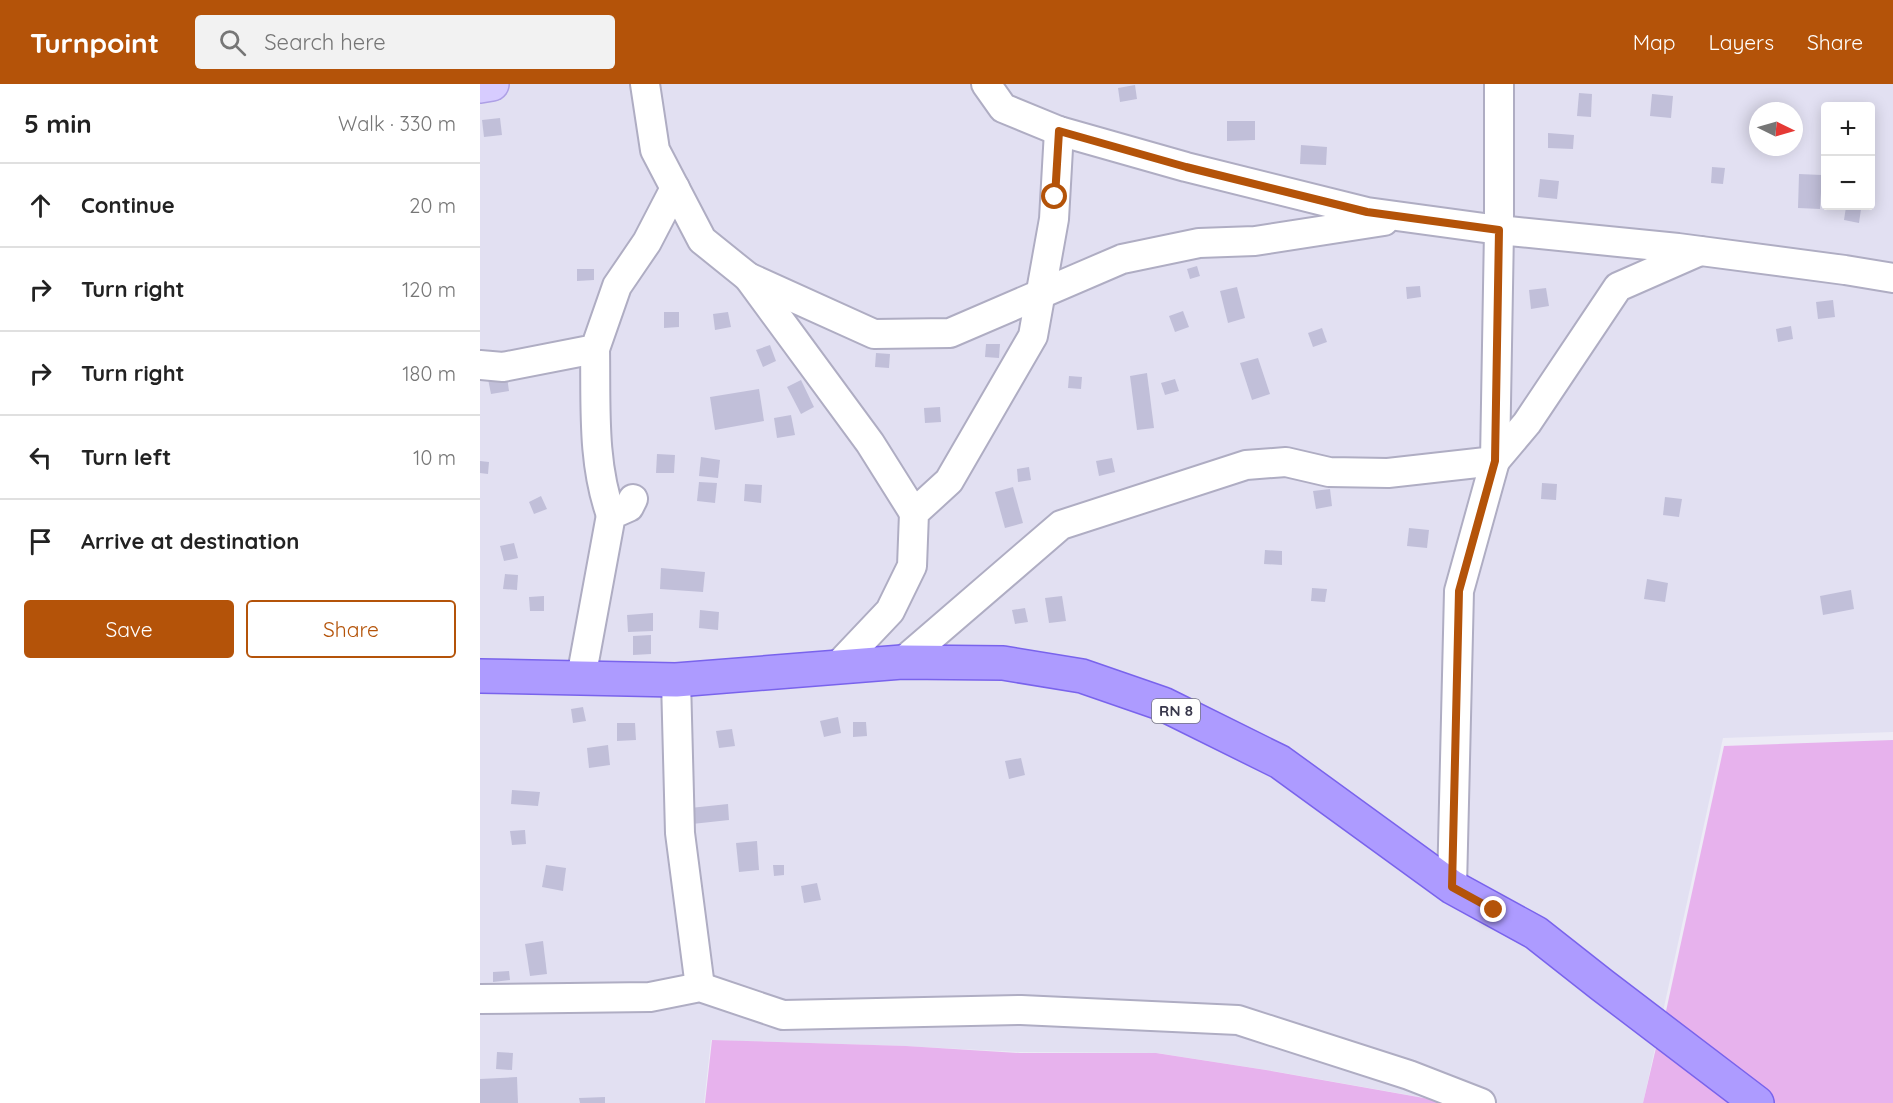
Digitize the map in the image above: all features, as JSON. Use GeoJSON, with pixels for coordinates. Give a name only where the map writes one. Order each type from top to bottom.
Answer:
{"type":"FeatureCollection","features":[{"type":"Feature","properties":{"kind":"main road","name":"RN 8"},"geometry":{"type":"LineString","coordinates":[[480,676],[676,680],[902,662],[1014,665],[1082,676],[1163,704],[1280,762],[1452,887],[1536,933],[1758,1103]]}},
{"type":"Feature","properties":{"kind":"street"},"geometry":{"type":"LineString","coordinates":[[480,86],[492,84]]}},
{"type":"Feature","properties":{"kind":"street"},"geometry":{"type":"LineString","coordinates":[[645,84],[655,150],[702,240],[748,277],[874,334],[950,333],[1122,259],[1199,243],[1256,241],[1407,218]]}},
{"type":"Feature","properties":{"kind":"street"},"geometry":{"type":"LineString","coordinates":[[986,84],[1003,108],[1059,131],[1186,167],[1367,212],[1499,230],[1700,251],[1893,278]]}},
{"type":"Feature","properties":{"kind":"street"},"geometry":{"type":"LineString","coordinates":[[1452,887],[1459,591],[1495,461],[1499,84]]}},
{"type":"Feature","properties":{"kind":"street"},"geometry":{"type":"LineString","coordinates":[[914,513],[949,481],[1033,336],[1054,219],[1059,131]]}},
{"type":"Feature","properties":{"kind":"street"},"geometry":{"type":"LineString","coordinates":[[581,678],[622,507],[604,496],[596,435],[596,349],[617,286],[647,242],[675,188]]}},
{"type":"Feature","properties":{"kind":"street"},"geometry":{"type":"LineString","coordinates":[[902,662],[1061,525],[1246,465],[1286,462],[1329,472],[1388,473],[1495,461],[1527,423],[1618,287],[1700,251]]}},
{"type":"Feature","properties":{"kind":"street"},"geometry":{"type":"LineString","coordinates":[[748,277],[870,443],[914,513],[912,566],[890,611],[836,668]]}},
{"type":"Feature","properties":{"kind":"street"},"geometry":{"type":"LineString","coordinates":[[480,365],[504,367],[596,349]]}},
{"type":"Feature","properties":{"kind":"street"},"geometry":{"type":"LineString","coordinates":[[676,680],[680,833],[700,987]]}},
{"type":"Feature","properties":{"kind":"street"},"geometry":{"type":"LineString","coordinates":[[480,999],[650,997],[700,987],[783,1015],[1021,1010],[1238,1020],[1409,1075],[1482,1103]]}},
{"type":"Feature","properties":{"kind":"shaded area"},"geometry":{"type":"Polygon","coordinates":[[[480,84],[1893,84],[1893,732],[1723,738],[1643,1103],[1454,1103],[1157,1053],[1019,1052],[711,1040],[704,1103],[480,1103],[480,84]]]}},
{"type":"Feature","properties":{"kind":"shaded area"},"geometry":{"type":"Polygon","coordinates":[[[1893,740],[1893,1103],[1764,1103],[1663,1025],[1724,746],[1893,740]]]}},
{"type":"Feature","properties":{"kind":"shaded area"},"geometry":{"type":"Polygon","coordinates":[[[1660,1031],[1756,1103],[1643,1103],[1660,1031]]]}},
{"type":"Feature","properties":{"kind":"shaded area"},"geometry":{"type":"Polygon","coordinates":[[[712,1040],[906,1046],[1020,1053],[1156,1053],[1452,1103],[705,1103],[712,1040]]]}},
{"type":"Feature","properties":{"kind":"building"},"geometry":{"type":"Polygon","coordinates":[[[1135,85],[1137,99],[1120,102],[1118,88],[1135,85]]]}},
{"type":"Feature","properties":{"kind":"building"},"geometry":{"type":"Polygon","coordinates":[[[1579,93],[1592,94],[1591,117],[1577,116],[1579,93]]]}},
{"type":"Feature","properties":{"kind":"building"},"geometry":{"type":"Polygon","coordinates":[[[1652,94],[1673,96],[1671,118],[1650,116],[1652,94]]]}},
{"type":"Feature","properties":{"kind":"building"},"geometry":{"type":"Polygon","coordinates":[[[500,118],[502,135],[484,137],[482,120],[500,118]]]}},
{"type":"Feature","properties":{"kind":"building"},"geometry":{"type":"Polygon","coordinates":[[[1227,121],[1255,121],[1255,140],[1227,141],[1227,121]]]}},
{"type":"Feature","properties":{"kind":"building"},"geometry":{"type":"Polygon","coordinates":[[[1548,133],[1574,135],[1573,149],[1548,148],[1548,133]]]}},
{"type":"Feature","properties":{"kind":"building"},"geometry":{"type":"Polygon","coordinates":[[[1301,145],[1327,147],[1326,165],[1300,164],[1301,145]]]}},
{"type":"Feature","properties":{"kind":"building"},"geometry":{"type":"Polygon","coordinates":[[[1712,167],[1725,168],[1723,184],[1711,183],[1712,167]]]}},
{"type":"Feature","properties":{"kind":"building"},"geometry":{"type":"Polygon","coordinates":[[[1799,174],[1821,175],[1820,209],[1798,208],[1799,174]]]}},
{"type":"Feature","properties":{"kind":"building"},"geometry":{"type":"Polygon","coordinates":[[[1540,179],[1559,181],[1557,199],[1538,197],[1540,179]]]}},
{"type":"Feature","properties":{"kind":"building"},"geometry":{"type":"Polygon","coordinates":[[[1846,210],[1861,210],[1859,223],[1844,220],[1846,210]]]}},
{"type":"Feature","properties":{"kind":"building"},"geometry":{"type":"Polygon","coordinates":[[[1197,266],[1200,276],[1190,279],[1187,269],[1197,266]]]}},
{"type":"Feature","properties":{"kind":"building"},"geometry":{"type":"Polygon","coordinates":[[[577,269],[594,269],[594,280],[577,281],[577,269]]]}},
{"type":"Feature","properties":{"kind":"building"},"geometry":{"type":"Polygon","coordinates":[[[1420,286],[1421,297],[1407,299],[1406,287],[1420,286]]]}},
{"type":"Feature","properties":{"kind":"building"},"geometry":{"type":"Polygon","coordinates":[[[1237,287],[1245,318],[1228,323],[1220,291],[1237,287]]]}},
{"type":"Feature","properties":{"kind":"building"},"geometry":{"type":"Polygon","coordinates":[[[1546,288],[1549,306],[1531,309],[1529,290],[1546,288]]]}},
{"type":"Feature","properties":{"kind":"building"},"geometry":{"type":"Polygon","coordinates":[[[1833,300],[1835,317],[1818,319],[1816,302],[1833,300]]]}},
{"type":"Feature","properties":{"kind":"building"},"geometry":{"type":"Polygon","coordinates":[[[1183,311],[1189,327],[1175,332],[1169,316],[1183,311]]]}},
{"type":"Feature","properties":{"kind":"building"},"geometry":{"type":"Polygon","coordinates":[[[664,312],[679,312],[679,327],[664,328],[664,312]]]}},
{"type":"Feature","properties":{"kind":"building"},"geometry":{"type":"Polygon","coordinates":[[[728,312],[731,327],[715,330],[713,314],[728,312]]]}},
{"type":"Feature","properties":{"kind":"building"},"geometry":{"type":"Polygon","coordinates":[[[1791,326],[1793,339],[1778,342],[1776,329],[1791,326]]]}},
{"type":"Feature","properties":{"kind":"building"},"geometry":{"type":"Polygon","coordinates":[[[1322,328],[1327,342],[1313,347],[1308,333],[1322,328]]]}},
{"type":"Feature","properties":{"kind":"building"},"geometry":{"type":"Polygon","coordinates":[[[986,344],[1000,344],[999,358],[985,357],[986,344]]]}},
{"type":"Feature","properties":{"kind":"building"},"geometry":{"type":"Polygon","coordinates":[[[770,345],[776,361],[763,367],[756,350],[770,345]]]}},
{"type":"Feature","properties":{"kind":"building"},"geometry":{"type":"Polygon","coordinates":[[[876,353],[890,354],[889,368],[875,367],[876,353]]]}},
{"type":"Feature","properties":{"kind":"building"},"geometry":{"type":"Polygon","coordinates":[[[1258,358],[1270,394],[1252,400],[1240,363],[1258,358]]]}},
{"type":"Feature","properties":{"kind":"building"},"geometry":{"type":"Polygon","coordinates":[[[1147,373],[1154,428],[1137,430],[1130,376],[1147,373]]]}},
{"type":"Feature","properties":{"kind":"building"},"geometry":{"type":"Polygon","coordinates":[[[1069,376],[1082,377],[1081,389],[1068,388],[1069,376]]]}},
{"type":"Feature","properties":{"kind":"building"},"geometry":{"type":"Polygon","coordinates":[[[507,377],[509,391],[491,394],[488,379],[507,377]]]}},
{"type":"Feature","properties":{"kind":"building"},"geometry":{"type":"Polygon","coordinates":[[[1175,379],[1179,391],[1165,395],[1161,383],[1175,379]]]}},
{"type":"Feature","properties":{"kind":"building"},"geometry":{"type":"Polygon","coordinates":[[[801,380],[814,407],[801,414],[787,387],[801,380]]]}},
{"type":"Feature","properties":{"kind":"building"},"geometry":{"type":"Polygon","coordinates":[[[759,389],[764,421],[715,430],[710,397],[759,389]]]}},
{"type":"Feature","properties":{"kind":"building"},"geometry":{"type":"Polygon","coordinates":[[[940,407],[941,422],[925,423],[924,408],[940,407]]]}},
{"type":"Feature","properties":{"kind":"building"},"geometry":{"type":"Polygon","coordinates":[[[791,415],[795,435],[777,438],[774,418],[791,415]]]}},
{"type":"Feature","properties":{"kind":"building"},"geometry":{"type":"Polygon","coordinates":[[[657,454],[675,455],[674,473],[656,473],[657,454]]]}},
{"type":"Feature","properties":{"kind":"building"},"geometry":{"type":"Polygon","coordinates":[[[701,457],[720,460],[718,478],[699,476],[701,457]]]}},
{"type":"Feature","properties":{"kind":"building"},"geometry":{"type":"Polygon","coordinates":[[[1112,458],[1115,472],[1099,476],[1096,461],[1112,458]]]}},
{"type":"Feature","properties":{"kind":"building"},"geometry":{"type":"Polygon","coordinates":[[[480,461],[489,462],[488,474],[480,473],[480,461]]]}},
{"type":"Feature","properties":{"kind":"building"},"geometry":{"type":"Polygon","coordinates":[[[1029,467],[1031,480],[1018,482],[1017,469],[1029,467]]]}},
{"type":"Feature","properties":{"kind":"building"},"geometry":{"type":"Polygon","coordinates":[[[699,482],[717,483],[715,503],[697,501],[699,482]]]}},
{"type":"Feature","properties":{"kind":"building"},"geometry":{"type":"Polygon","coordinates":[[[1542,483],[1557,484],[1556,500],[1541,499],[1542,483]]]}},
{"type":"Feature","properties":{"kind":"building"},"geometry":{"type":"Polygon","coordinates":[[[745,484],[762,485],[761,503],[744,501],[745,484]]]}},
{"type":"Feature","properties":{"kind":"building"},"geometry":{"type":"Polygon","coordinates":[[[1013,487],[1023,523],[1005,528],[995,492],[1013,487]]]}},
{"type":"Feature","properties":{"kind":"building"},"geometry":{"type":"Polygon","coordinates":[[[1330,489],[1332,506],[1316,509],[1313,491],[1330,489]]]}},
{"type":"Feature","properties":{"kind":"building"},"geometry":{"type":"Polygon","coordinates":[[[541,496],[547,509],[534,514],[529,502],[541,496]]]}},
{"type":"Feature","properties":{"kind":"building"},"geometry":{"type":"Polygon","coordinates":[[[1665,497],[1682,499],[1679,517],[1663,515],[1665,497]]]}},
{"type":"Feature","properties":{"kind":"building"},"geometry":{"type":"Polygon","coordinates":[[[1409,528],[1429,530],[1427,548],[1407,546],[1409,528]]]}},
{"type":"Feature","properties":{"kind":"building"},"geometry":{"type":"Polygon","coordinates":[[[514,543],[518,558],[504,561],[500,546],[514,543]]]}},
{"type":"Feature","properties":{"kind":"building"},"geometry":{"type":"Polygon","coordinates":[[[1265,550],[1282,551],[1282,565],[1264,564],[1265,550]]]}},
{"type":"Feature","properties":{"kind":"building"},"geometry":{"type":"Polygon","coordinates":[[[661,568],[705,572],[703,592],[660,589],[661,568]]]}},
{"type":"Feature","properties":{"kind":"building"},"geometry":{"type":"Polygon","coordinates":[[[505,574],[518,575],[517,590],[503,589],[505,574]]]}},
{"type":"Feature","properties":{"kind":"building"},"geometry":{"type":"Polygon","coordinates":[[[1647,579],[1668,583],[1665,602],[1644,599],[1647,579]]]}},
{"type":"Feature","properties":{"kind":"building"},"geometry":{"type":"Polygon","coordinates":[[[1312,588],[1327,589],[1325,602],[1311,601],[1312,588]]]}},
{"type":"Feature","properties":{"kind":"building"},"geometry":{"type":"Polygon","coordinates":[[[1851,590],[1854,609],[1823,615],[1820,596],[1851,590]]]}},
{"type":"Feature","properties":{"kind":"building"},"geometry":{"type":"Polygon","coordinates":[[[544,596],[544,611],[530,611],[529,597],[544,596]]]}},
{"type":"Feature","properties":{"kind":"building"},"geometry":{"type":"Polygon","coordinates":[[[1062,596],[1066,621],[1049,623],[1045,598],[1062,596]]]}},
{"type":"Feature","properties":{"kind":"building"},"geometry":{"type":"Polygon","coordinates":[[[1025,608],[1028,622],[1015,624],[1012,610],[1025,608]]]}},
{"type":"Feature","properties":{"kind":"building"},"geometry":{"type":"Polygon","coordinates":[[[700,610],[719,612],[718,630],[699,628],[700,610]]]}},
{"type":"Feature","properties":{"kind":"building"},"geometry":{"type":"Polygon","coordinates":[[[653,613],[653,631],[628,632],[627,615],[653,613]]]}},
{"type":"Feature","properties":{"kind":"building"},"geometry":{"type":"Polygon","coordinates":[[[651,635],[651,654],[633,655],[633,636],[651,635]]]}},
{"type":"Feature","properties":{"kind":"building"},"geometry":{"type":"Polygon","coordinates":[[[583,707],[586,721],[573,723],[571,709],[583,707]]]}},
{"type":"Feature","properties":{"kind":"building"},"geometry":{"type":"Polygon","coordinates":[[[838,717],[841,733],[824,737],[820,721],[838,717]]]}},
{"type":"Feature","properties":{"kind":"building"},"geometry":{"type":"Polygon","coordinates":[[[853,722],[866,722],[867,736],[853,737],[853,722]]]}},
{"type":"Feature","properties":{"kind":"building"},"geometry":{"type":"Polygon","coordinates":[[[617,723],[635,723],[636,740],[617,741],[617,723]]]}},
{"type":"Feature","properties":{"kind":"building"},"geometry":{"type":"Polygon","coordinates":[[[732,729],[735,746],[719,748],[716,731],[732,729]]]}},
{"type":"Feature","properties":{"kind":"building"},"geometry":{"type":"Polygon","coordinates":[[[608,745],[610,765],[589,768],[587,748],[608,745]]]}},
{"type":"Feature","properties":{"kind":"building"},"geometry":{"type":"Polygon","coordinates":[[[1021,758],[1025,775],[1009,779],[1005,761],[1021,758]]]}},
{"type":"Feature","properties":{"kind":"building"},"geometry":{"type":"Polygon","coordinates":[[[512,790],[540,792],[538,806],[511,804],[512,790]]]}},
{"type":"Feature","properties":{"kind":"building"},"geometry":{"type":"Polygon","coordinates":[[[728,804],[729,820],[692,824],[690,808],[728,804]]]}},
{"type":"Feature","properties":{"kind":"building"},"geometry":{"type":"Polygon","coordinates":[[[525,830],[526,844],[512,845],[510,831],[525,830]]]}},
{"type":"Feature","properties":{"kind":"building"},"geometry":{"type":"Polygon","coordinates":[[[757,841],[759,870],[739,872],[736,843],[757,841]]]}},
{"type":"Feature","properties":{"kind":"building"},"geometry":{"type":"Polygon","coordinates":[[[546,865],[566,868],[563,891],[542,887],[546,865]]]}},
{"type":"Feature","properties":{"kind":"building"},"geometry":{"type":"Polygon","coordinates":[[[773,865],[784,865],[784,875],[774,876],[773,865]]]}},
{"type":"Feature","properties":{"kind":"building"},"geometry":{"type":"Polygon","coordinates":[[[817,883],[821,900],[804,903],[801,886],[817,883]]]}},
{"type":"Feature","properties":{"kind":"building"},"geometry":{"type":"Polygon","coordinates":[[[543,941],[547,974],[530,976],[525,944],[543,941]]]}},
{"type":"Feature","properties":{"kind":"building"},"geometry":{"type":"Polygon","coordinates":[[[509,971],[510,980],[493,982],[493,972],[509,971]]]}},
{"type":"Feature","properties":{"kind":"building"},"geometry":{"type":"Polygon","coordinates":[[[497,1052],[513,1053],[512,1070],[496,1069],[497,1052]]]}},
{"type":"Feature","properties":{"kind":"building"},"geometry":{"type":"Polygon","coordinates":[[[517,1077],[518,1103],[480,1103],[480,1079],[517,1077]]]}},
{"type":"Feature","properties":{"kind":"building"},"geometry":{"type":"Polygon","coordinates":[[[605,1097],[605,1103],[580,1103],[579,1098],[605,1097]]]}},
{"type":"Feature","properties":{"kind":"route"},"geometry":{"type":"LineString","coordinates":[[1055,197],[1059,131],[1186,167],[1367,212],[1499,230],[1495,461],[1459,591],[1452,887],[1494,910]]}}]}
